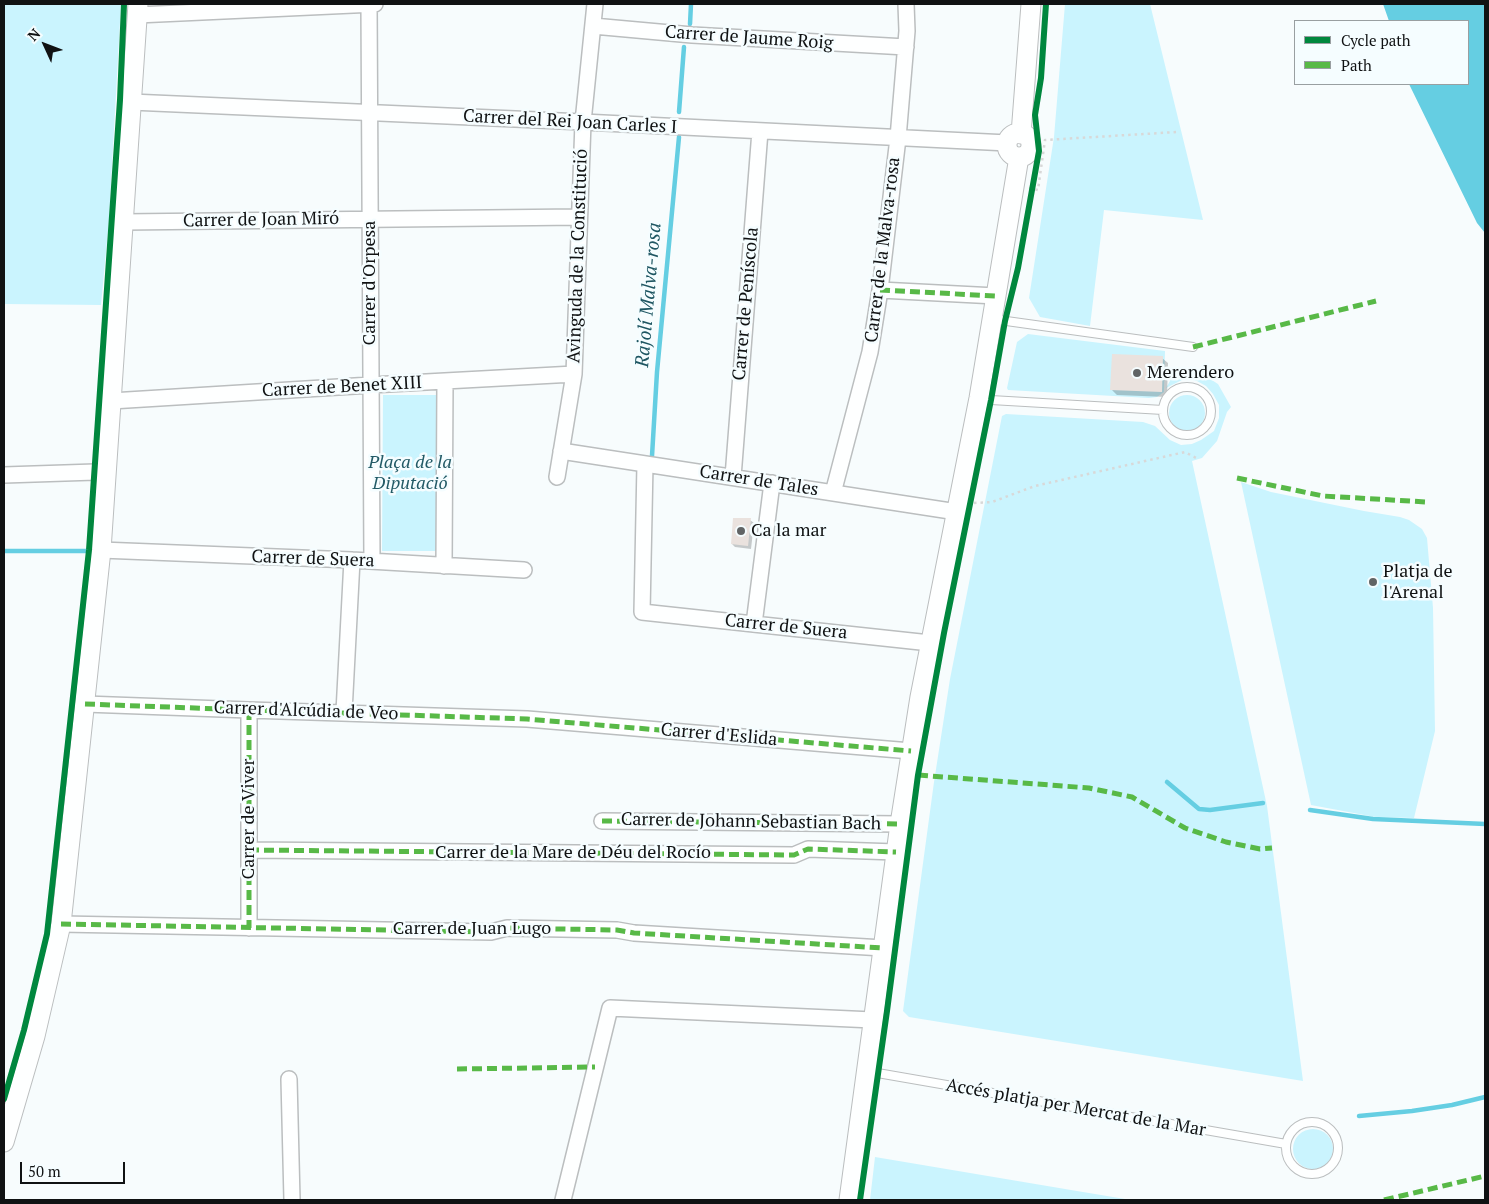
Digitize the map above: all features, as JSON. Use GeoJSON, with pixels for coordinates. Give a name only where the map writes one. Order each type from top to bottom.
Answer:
{"type":"FeatureCollection","features":[{"type":"Feature","properties":{"kind":"street","name":"Carrer d'Orpesa"},"geometry":{"type":"LineString","coordinates":[[369,4],[372,562]]}},
{"type":"Feature","properties":{"kind":"street"},"geometry":{"type":"LineString","coordinates":[[4,1142],[35,1036],[61,924],[101,550],[100,474],[111,401],[137,9],[375,4]]}},
{"type":"Feature","properties":{"kind":"street","name":"Avinguda de la Constitució"},"geometry":{"type":"LineString","coordinates":[[557,477],[574,374],[583,122],[595,4]]}},
{"type":"Feature","properties":{"kind":"street","name":"Carrer de la Malva-rosa"},"geometry":{"type":"LineString","coordinates":[[833,493],[870,352],[880,290],[898,138],[906,47],[906,4]]}},
{"type":"Feature","properties":{"kind":"street"},"geometry":{"type":"LineString","coordinates":[[849,1200],[911,751],[930,642],[965,508],[979,398],[996,296],[1024,187],[1022,144],[1031,4]]}},
{"type":"Feature","properties":{"kind":"street","name":"Carrer de Jaume Roig"},"geometry":{"type":"LineString","coordinates":[[593,26],[692,35],[906,47]]}},
{"type":"Feature","properties":{"kind":"street","name":"Carrer del Rei Joan Carles I"},"geometry":{"type":"LineString","coordinates":[[131,102],[1022,144]]}},
{"type":"Feature","properties":{"kind":"street","name":"Carrer de Peníscola"},"geometry":{"type":"LineString","coordinates":[[732,477],[760,131]]}},
{"type":"Feature","properties":{"kind":"street","name":"Carrer de Joan Miró"},"geometry":{"type":"LineString","coordinates":[[124,222],[579,217]]}},
{"type":"Feature","properties":{"kind":"street"},"geometry":{"type":"LineString","coordinates":[[880,290],[996,296]]}},
{"type":"Feature","properties":{"kind":"street","name":"Carrer de Benet XIII"},"geometry":{"type":"LineString","coordinates":[[111,401],[574,374]]}},
{"type":"Feature","properties":{"kind":"street"},"geometry":{"type":"LineString","coordinates":[[444,381],[444,566]]}},
{"type":"Feature","properties":{"kind":"street","name":"Carrer de Tales"},"geometry":{"type":"LineString","coordinates":[[561,451],[833,493],[965,508]]}},
{"type":"Feature","properties":{"kind":"street","name":"Carrer de Suera"},"geometry":{"type":"LineString","coordinates":[[646,464],[642,612],[930,642]]}},
{"type":"Feature","properties":{"kind":"street"},"geometry":{"type":"LineString","coordinates":[[4,475],[100,474]]}},
{"type":"Feature","properties":{"kind":"street"},"geometry":{"type":"LineString","coordinates":[[754,624],[772,483]]}},
{"type":"Feature","properties":{"kind":"street","name":"Carrer de Suera"},"geometry":{"type":"LineString","coordinates":[[101,550],[352,560],[524,570]]}},
{"type":"Feature","properties":{"kind":"street"},"geometry":{"type":"LineString","coordinates":[[344,712],[352,560]]}},
{"type":"Feature","properties":{"kind":"street","name":"Carrer d'Alcúdia de Veo"},"geometry":{"type":"LineString","coordinates":[[85,704],[526,719]]}},
{"type":"Feature","properties":{"kind":"street","name":"Carrer de Viver"},"geometry":{"type":"LineString","coordinates":[[249,710],[249,928]]}},
{"type":"Feature","properties":{"kind":"street","name":"Carrer d'Eslida"},"geometry":{"type":"LineString","coordinates":[[526,719],[911,751]]}},
{"type":"Feature","properties":{"kind":"street","name":"Carrer de Johann Sebastian Bach"},"geometry":{"type":"LineString","coordinates":[[602,821],[900,824]]}},
{"type":"Feature","properties":{"kind":"street","name":"Carrer de la Mare de Déu del Rocío"},"geometry":{"type":"LineString","coordinates":[[249,850],[794,855],[808,850],[896,852]]}},
{"type":"Feature","properties":{"kind":"street","name":"Carrer de Juan Lugo"},"geometry":{"type":"LineString","coordinates":[[61,924],[491,932],[507,928],[616,930],[634,933],[883,948]]}},
{"type":"Feature","properties":{"kind":"street"},"geometry":{"type":"LineString","coordinates":[[563,1200],[610,1008],[873,1020]]}},
{"type":"Feature","properties":{"kind":"street"},"geometry":{"type":"LineString","coordinates":[[289,1079],[292,1200]]}},
{"type":"Feature","properties":{"kind":"lane"},"geometry":{"type":"LineString","coordinates":[[992,319],[1193,346]]}},
{"type":"Feature","properties":{"kind":"lane"},"geometry":{"type":"LineString","coordinates":[[1183,387],[1200,390],[1210,404],[1211,412],[1205,427],[1190,435],[1174,432],[1164,419],[1163,410],[1169,395],[1183,387]]}},
{"type":"Feature","properties":{"kind":"lane"},"geometry":{"type":"LineString","coordinates":[[979,398],[1163,410]]}},
{"type":"Feature","properties":{"kind":"lane","name":"Accés platja per Mercat de la Mar"},"geometry":{"type":"LineString","coordinates":[[866,1071],[1286,1144]]}},
{"type":"Feature","properties":{"kind":"lane"},"geometry":{"type":"LineString","coordinates":[[1305,1122],[1315,1122],[1324,1124],[1332,1131],[1337,1139],[1338,1149],[1336,1159],[1330,1167],[1321,1172],[1310,1174],[1300,1171],[1292,1164],[1287,1155],[1286,1144],[1289,1135],[1296,1127],[1305,1122]]}},
{"type":"Feature","properties":{"kind":"path"},"geometry":{"type":"LineString","coordinates":[[1024,187],[1038,190],[1045,140],[1177,132]]}},
{"type":"Feature","properties":{"kind":"path"},"geometry":{"type":"LineString","coordinates":[[1022,144],[1040,151],[1024,187]]}},
{"type":"Feature","properties":{"kind":"path"},"geometry":{"type":"LineString","coordinates":[[1024,187],[1031,198]]}},
{"type":"Feature","properties":{"kind":"path"},"geometry":{"type":"LineString","coordinates":[[965,508],[992,502],[1035,486],[1185,452],[1198,459]]}},
{"type":"Feature","properties":{"kind":"path"},"geometry":{"type":"LineString","coordinates":[[965,508],[972,493]]}},
{"type":"Feature","properties":{"kind":"green space"},"geometry":{"type":"Polygon","coordinates":[[[4,4],[121,4],[109,220],[101,305],[4,304],[4,4]]]}},
{"type":"Feature","properties":{"kind":"green space"},"geometry":{"type":"Polygon","coordinates":[[[1065,4],[1150,4],[1203,220],[1104,210],[1090,326],[1040,317],[1029,298],[1054,137],[1065,4]]]}},
{"type":"Feature","properties":{"kind":"green space"},"geometry":{"type":"Polygon","coordinates":[[[1028,334],[1165,351],[1164,392],[1157,397],[1149,398],[1008,390],[1017,342],[1028,334]]]}},
{"type":"Feature","properties":{"kind":"green space"},"geometry":{"type":"Polygon","coordinates":[[[1175,372],[1193,373],[1207,377],[1218,384],[1231,407],[1227,412],[1217,441],[1202,458],[1192,461],[1267,806],[1303,1081],[909,1017],[903,1011],[950,679],[1002,416],[1006,414],[1143,422],[1155,426],[1170,440],[1181,445],[1192,444],[1214,431],[1219,418],[1219,405],[1206,386],[1197,381],[1182,380],[1166,388],[1175,372]]]}},
{"type":"Feature","properties":{"kind":"green space","name":"Plaça de la Diputació"},"geometry":{"type":"Polygon","coordinates":[[[383,395],[438,395],[437,551],[382,551],[383,395]]]}},
{"type":"Feature","properties":{"kind":"green space"},"geometry":{"type":"Polygon","coordinates":[[[1187,395],[1194,396],[1200,400],[1204,406],[1204,420],[1200,426],[1194,430],[1187,431],[1180,430],[1174,426],[1170,420],[1169,413],[1170,406],[1174,400],[1180,396],[1187,395]]]}},
{"type":"Feature","properties":{"kind":"green space"},"geometry":{"type":"Polygon","coordinates":[[[1241,482],[1271,492],[1400,517],[1409,520],[1422,529],[1427,538],[1433,608],[1435,731],[1414,818],[1375,817],[1311,805],[1241,482]]]}},
{"type":"Feature","properties":{"kind":"green space"},"geometry":{"type":"Polygon","coordinates":[[[1313,1129],[1327,1135],[1333,1149],[1327,1163],[1313,1169],[1299,1163],[1293,1149],[1299,1135],[1313,1129]]]}},
{"type":"Feature","properties":{"kind":"green space"},"geometry":{"type":"Polygon","coordinates":[[[875,1157],[1071,1190],[1131,1200],[870,1200],[875,1157]]]}},
{"type":"Feature","properties":{"kind":"water"},"geometry":{"type":"Polygon","coordinates":[[[1383,4],[1485,4],[1485,233],[1477,223],[1409,85],[1469,85],[1469,20],[1389,20],[1383,4]]]}},
{"type":"Feature","properties":{"kind":"building","name":"Merendero"},"geometry":{"type":"Polygon","coordinates":[[[1112,354],[1163,356],[1162,392],[1110,390],[1112,354]]]}},
{"type":"Feature","properties":{"kind":"building","name":"Ca la mar"},"geometry":{"type":"Polygon","coordinates":[[[733,518],[751,518],[748,546],[731,544],[733,518]]]}},
{"type":"Feature","properties":{"kind":"waterway","name":"Rajolí Malva-rosa"},"geometry":{"type":"LineString","coordinates":[[690,24],[691,4]]}},
{"type":"Feature","properties":{"kind":"waterway","name":"Rajolí Malva-rosa"},"geometry":{"type":"LineString","coordinates":[[679,112],[684,47]]}},
{"type":"Feature","properties":{"kind":"waterway","name":"Rajolí Malva-rosa"},"geometry":{"type":"LineString","coordinates":[[652,456],[657,372],[679,137]]}},
{"type":"Feature","properties":{"kind":"waterway"},"geometry":{"type":"LineString","coordinates":[[4,551],[87,551]]}},
{"type":"Feature","properties":{"kind":"waterway"},"geometry":{"type":"LineString","coordinates":[[1167,782],[1199,809],[1210,810],[1263,803]]}},
{"type":"Feature","properties":{"kind":"waterway"},"geometry":{"type":"LineString","coordinates":[[1310,810],[1373,819],[1485,824]]}},
{"type":"Feature","properties":{"kind":"waterway"},"geometry":{"type":"LineString","coordinates":[[1359,1116],[1452,1105],[1485,1097]]}},
{"type":"Feature","properties":{"kind":"marked path"},"geometry":{"type":"LineString","coordinates":[[880,290],[996,296]]}},
{"type":"Feature","properties":{"kind":"marked path"},"geometry":{"type":"LineString","coordinates":[[1193,347],[1376,301]]}},
{"type":"Feature","properties":{"kind":"marked path"},"geometry":{"type":"LineString","coordinates":[[1237,478],[1323,496],[1427,502]]}},
{"type":"Feature","properties":{"kind":"marked path"},"geometry":{"type":"LineString","coordinates":[[85,704],[527,719],[911,751]]}},
{"type":"Feature","properties":{"kind":"marked path"},"geometry":{"type":"LineString","coordinates":[[249,710],[249,928]]}},
{"type":"Feature","properties":{"kind":"marked path"},"geometry":{"type":"LineString","coordinates":[[918,775],[1089,788],[1132,797],[1185,828],[1226,842],[1260,849],[1272,848]]}},
{"type":"Feature","properties":{"kind":"marked path"},"geometry":{"type":"LineString","coordinates":[[602,821],[900,824]]}},
{"type":"Feature","properties":{"kind":"marked path"},"geometry":{"type":"LineString","coordinates":[[249,850],[794,855],[808,849],[896,852]]}},
{"type":"Feature","properties":{"kind":"marked path"},"geometry":{"type":"LineString","coordinates":[[61,924],[491,932],[507,928],[617,930],[634,933],[883,948]]}},
{"type":"Feature","properties":{"kind":"marked path"},"geometry":{"type":"LineString","coordinates":[[457,1069],[595,1067]]}},
{"type":"Feature","properties":{"kind":"marked path"},"geometry":{"type":"LineString","coordinates":[[1384,1200],[1485,1176]]}},
{"type":"Feature","properties":{"kind":"cycle path"},"geometry":{"type":"LineString","coordinates":[[4,1099],[24,1030],[47,934],[89,550],[120,100],[124,4]]}},
{"type":"Feature","properties":{"kind":"cycle path"},"geometry":{"type":"LineString","coordinates":[[860,1200],[918,775],[1005,321],[1018,268],[1039,151],[1035,115],[1041,78],[1046,4]]}},
{"type":"Feature","properties":{"kind":"place","name":"Merendero"},"geometry":{"type":"Point","coordinates":[1137,373]}},
{"type":"Feature","properties":{"kind":"place","name":"Ca la mar"},"geometry":{"type":"Point","coordinates":[741,531]}},
{"type":"Feature","properties":{"kind":"place","name":"Platja de l'Arenal"},"geometry":{"type":"Point","coordinates":[1373,582]}}]}
